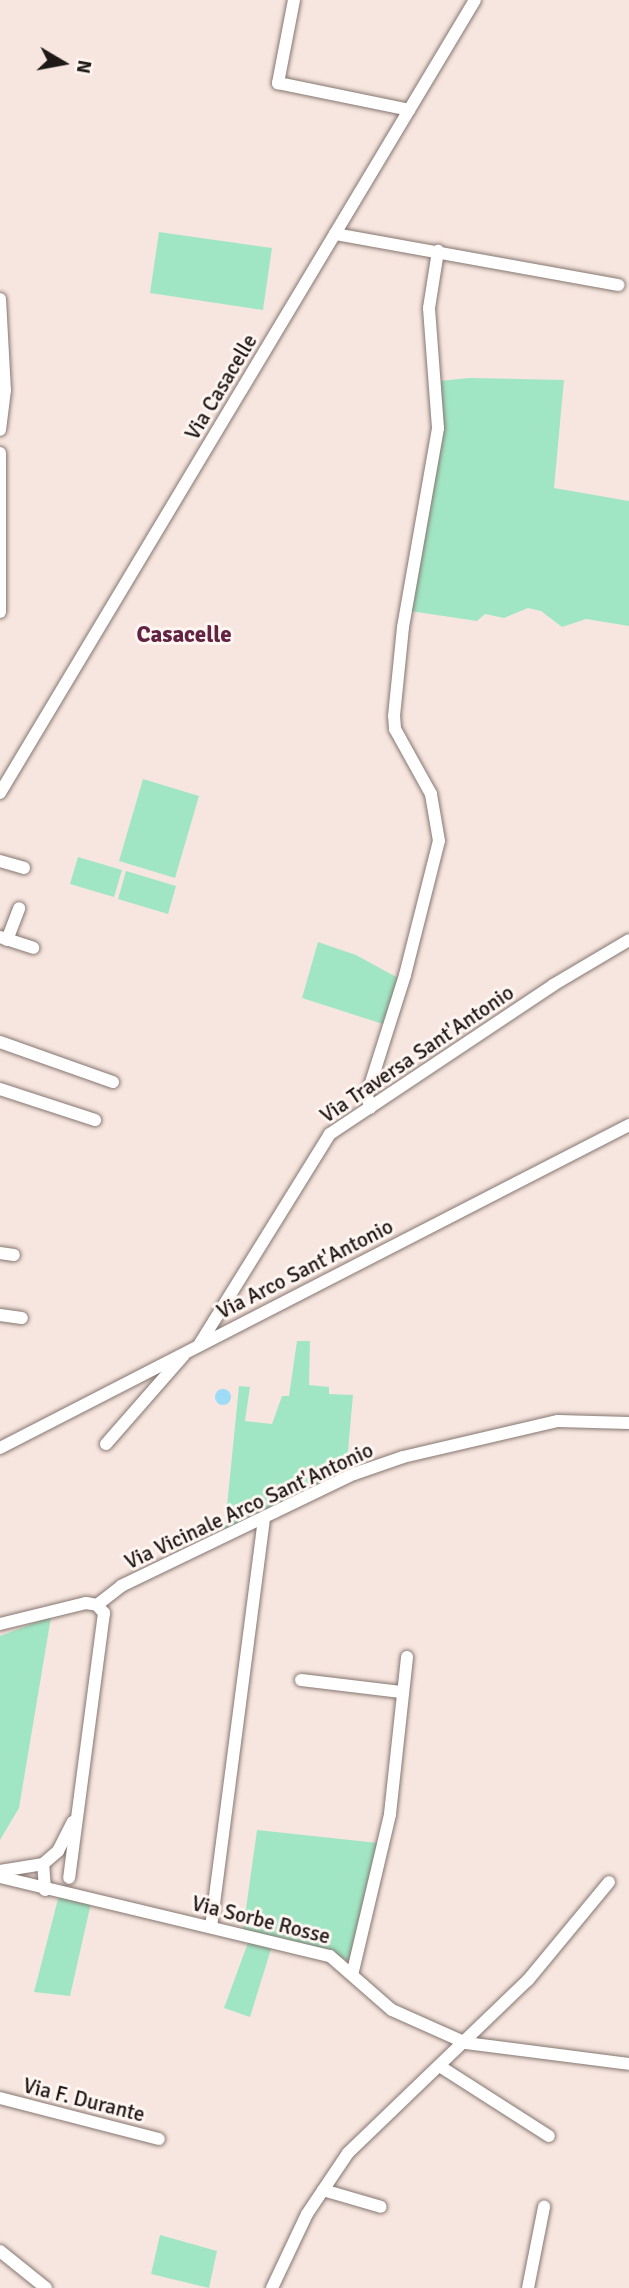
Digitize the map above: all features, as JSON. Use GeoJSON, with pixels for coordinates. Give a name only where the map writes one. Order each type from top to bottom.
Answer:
{"type":"FeatureCollection","features":[{"type":"Feature","properties":{"kind":"street"},"geometry":{"type":"LineString","coordinates":[[294,0],[278,83],[409,110]]}},
{"type":"Feature","properties":{"kind":"street","name":"Via Casacelle"},"geometry":{"type":"LineString","coordinates":[[0,793],[475,0]]}},
{"type":"Feature","properties":{"kind":"street"},"geometry":{"type":"LineString","coordinates":[[335,234],[618,285]]}},
{"type":"Feature","properties":{"kind":"street"},"geometry":{"type":"LineString","coordinates":[[370,1108],[367,1096],[439,841],[431,794],[395,729],[394,716],[403,627],[439,428],[429,307],[438,251]]}},
{"type":"Feature","properties":{"kind":"street"},"geometry":{"type":"LineString","coordinates":[[0,299],[5,390],[0,430]]}},
{"type":"Feature","properties":{"kind":"street"},"geometry":{"type":"LineString","coordinates":[[0,453],[0,612]]}},
{"type":"Feature","properties":{"kind":"street"},"geometry":{"type":"LineString","coordinates":[[0,861],[24,869]]}},
{"type":"Feature","properties":{"kind":"street"},"geometry":{"type":"LineString","coordinates":[[19,908],[4,938],[33,948]]}},
{"type":"Feature","properties":{"kind":"street","name":"Via Traversa Sant'Antonio"},"geometry":{"type":"LineString","coordinates":[[199,1345],[330,1134],[553,985],[629,940]]}},
{"type":"Feature","properties":{"kind":"street"},"geometry":{"type":"LineString","coordinates":[[0,1042],[113,1082]]}},
{"type":"Feature","properties":{"kind":"street"},"geometry":{"type":"LineString","coordinates":[[0,1089],[95,1120]]}},
{"type":"Feature","properties":{"kind":"street","name":"Via Arco Sant'Antonio"},"geometry":{"type":"LineString","coordinates":[[0,1448],[629,1125]]}},
{"type":"Feature","properties":{"kind":"street"},"geometry":{"type":"LineString","coordinates":[[0,1253],[14,1255]]}},
{"type":"Feature","properties":{"kind":"street"},"geometry":{"type":"LineString","coordinates":[[0,1315],[22,1318]]}},
{"type":"Feature","properties":{"kind":"street"},"geometry":{"type":"LineString","coordinates":[[106,1444],[186,1352]]}},
{"type":"Feature","properties":{"kind":"street","name":"Via Vicinale Arco Sant'Antonio"},"geometry":{"type":"LineString","coordinates":[[97,1605],[121,1586],[264,1521],[354,1475],[403,1457],[558,1421],[629,1423]]}},
{"type":"Feature","properties":{"kind":"street"},"geometry":{"type":"LineString","coordinates":[[211,1927],[264,1521]]}},
{"type":"Feature","properties":{"kind":"street"},"geometry":{"type":"LineString","coordinates":[[0,1624],[86,1603],[97,1605],[106,1624],[69,1878],[63,1894]]}},
{"type":"Feature","properties":{"kind":"street"},"geometry":{"type":"LineString","coordinates":[[353,1971],[390,1814],[401,1692],[407,1657]]}},
{"type":"Feature","properties":{"kind":"street"},"geometry":{"type":"LineString","coordinates":[[301,1680],[401,1692]]}},
{"type":"Feature","properties":{"kind":"street"},"geometry":{"type":"LineString","coordinates":[[45,1889],[41,1882],[45,1862],[67,1835],[79,1808]]}},
{"type":"Feature","properties":{"kind":"street"},"geometry":{"type":"LineString","coordinates":[[0,1871],[45,1862],[65,1868],[69,1878]]}},
{"type":"Feature","properties":{"kind":"street","name":"Via Sorbe Rosse"},"geometry":{"type":"LineString","coordinates":[[0,1877],[63,1894],[307,1948],[330,1956],[353,1971],[392,2010],[466,2043],[629,2064]]}},
{"type":"Feature","properties":{"kind":"street"},"geometry":{"type":"LineString","coordinates":[[272,2288],[323,2190],[348,2153],[466,2043],[528,1980],[609,1882]]}},
{"type":"Feature","properties":{"kind":"street"},"geometry":{"type":"LineString","coordinates":[[441,2067],[549,2136]]}},
{"type":"Feature","properties":{"kind":"street","name":"Via F. Durante"},"geometry":{"type":"LineString","coordinates":[[0,2098],[159,2139]]}},
{"type":"Feature","properties":{"kind":"street"},"geometry":{"type":"LineString","coordinates":[[323,2190],[381,2207]]}},
{"type":"Feature","properties":{"kind":"street"},"geometry":{"type":"LineString","coordinates":[[528,2288],[544,2207]]}},
{"type":"Feature","properties":{"kind":"street"},"geometry":{"type":"LineString","coordinates":[[0,2250],[46,2288]]}},
{"type":"Feature","properties":{"kind":"green space"},"geometry":{"type":"Polygon","coordinates":[[[159,232],[272,248],[263,310],[150,293],[159,232]]]}},
{"type":"Feature","properties":{"kind":"green space"},"geometry":{"type":"Polygon","coordinates":[[[469,378],[564,380],[554,488],[629,501],[629,626],[586,619],[562,627],[541,611],[528,608],[504,618],[485,614],[477,621],[410,611],[439,381],[469,378]]]}},
{"type":"Feature","properties":{"kind":"green space"},"geometry":{"type":"Polygon","coordinates":[[[143,779],[199,796],[175,878],[119,861],[143,779]]]}},
{"type":"Feature","properties":{"kind":"green space"},"geometry":{"type":"Polygon","coordinates":[[[78,857],[122,870],[114,897],[70,884],[78,857]]]}},
{"type":"Feature","properties":{"kind":"green space"},"geometry":{"type":"Polygon","coordinates":[[[126,871],[176,886],[168,914],[118,899],[126,871]]]}},
{"type":"Feature","properties":{"kind":"green space"},"geometry":{"type":"Polygon","coordinates":[[[318,942],[356,955],[398,978],[386,1025],[302,998],[318,942]]]}},
{"type":"Feature","properties":{"kind":"green space"},"geometry":{"type":"Polygon","coordinates":[[[297,1341],[310,1341],[309,1385],[329,1387],[329,1394],[353,1395],[346,1473],[224,1536],[239,1386],[250,1387],[245,1421],[272,1424],[282,1396],[289,1396],[297,1341]]]}},
{"type":"Feature","properties":{"kind":"green space"},"geometry":{"type":"Polygon","coordinates":[[[51,1617],[19,1808],[0,1840],[0,1636],[51,1617]]]}},
{"type":"Feature","properties":{"kind":"green space"},"geometry":{"type":"Polygon","coordinates":[[[257,1830],[378,1843],[349,1961],[328,1951],[243,1930],[257,1830]]]}},
{"type":"Feature","properties":{"kind":"green space"},"geometry":{"type":"Polygon","coordinates":[[[63,1896],[91,1903],[70,1996],[34,1992],[58,1899],[63,1896]]]}},
{"type":"Feature","properties":{"kind":"green space"},"geometry":{"type":"Polygon","coordinates":[[[249,1940],[272,1946],[250,2017],[224,2008],[249,1940]]]}},
{"type":"Feature","properties":{"kind":"green space"},"geometry":{"type":"Polygon","coordinates":[[[160,2235],[217,2251],[209,2288],[151,2274],[160,2235]]]}},
{"type":"Feature","properties":{"kind":"water"},"geometry":{"type":"Polygon","coordinates":[[[223,1389],[229,1391],[229,1403],[223,1405],[217,1403],[215,1397],[217,1391],[223,1389]]]}},
{"type":"Feature","properties":{"kind":"district","name":"Casacelle"},"geometry":{"type":"Point","coordinates":[184,635]}}]}
